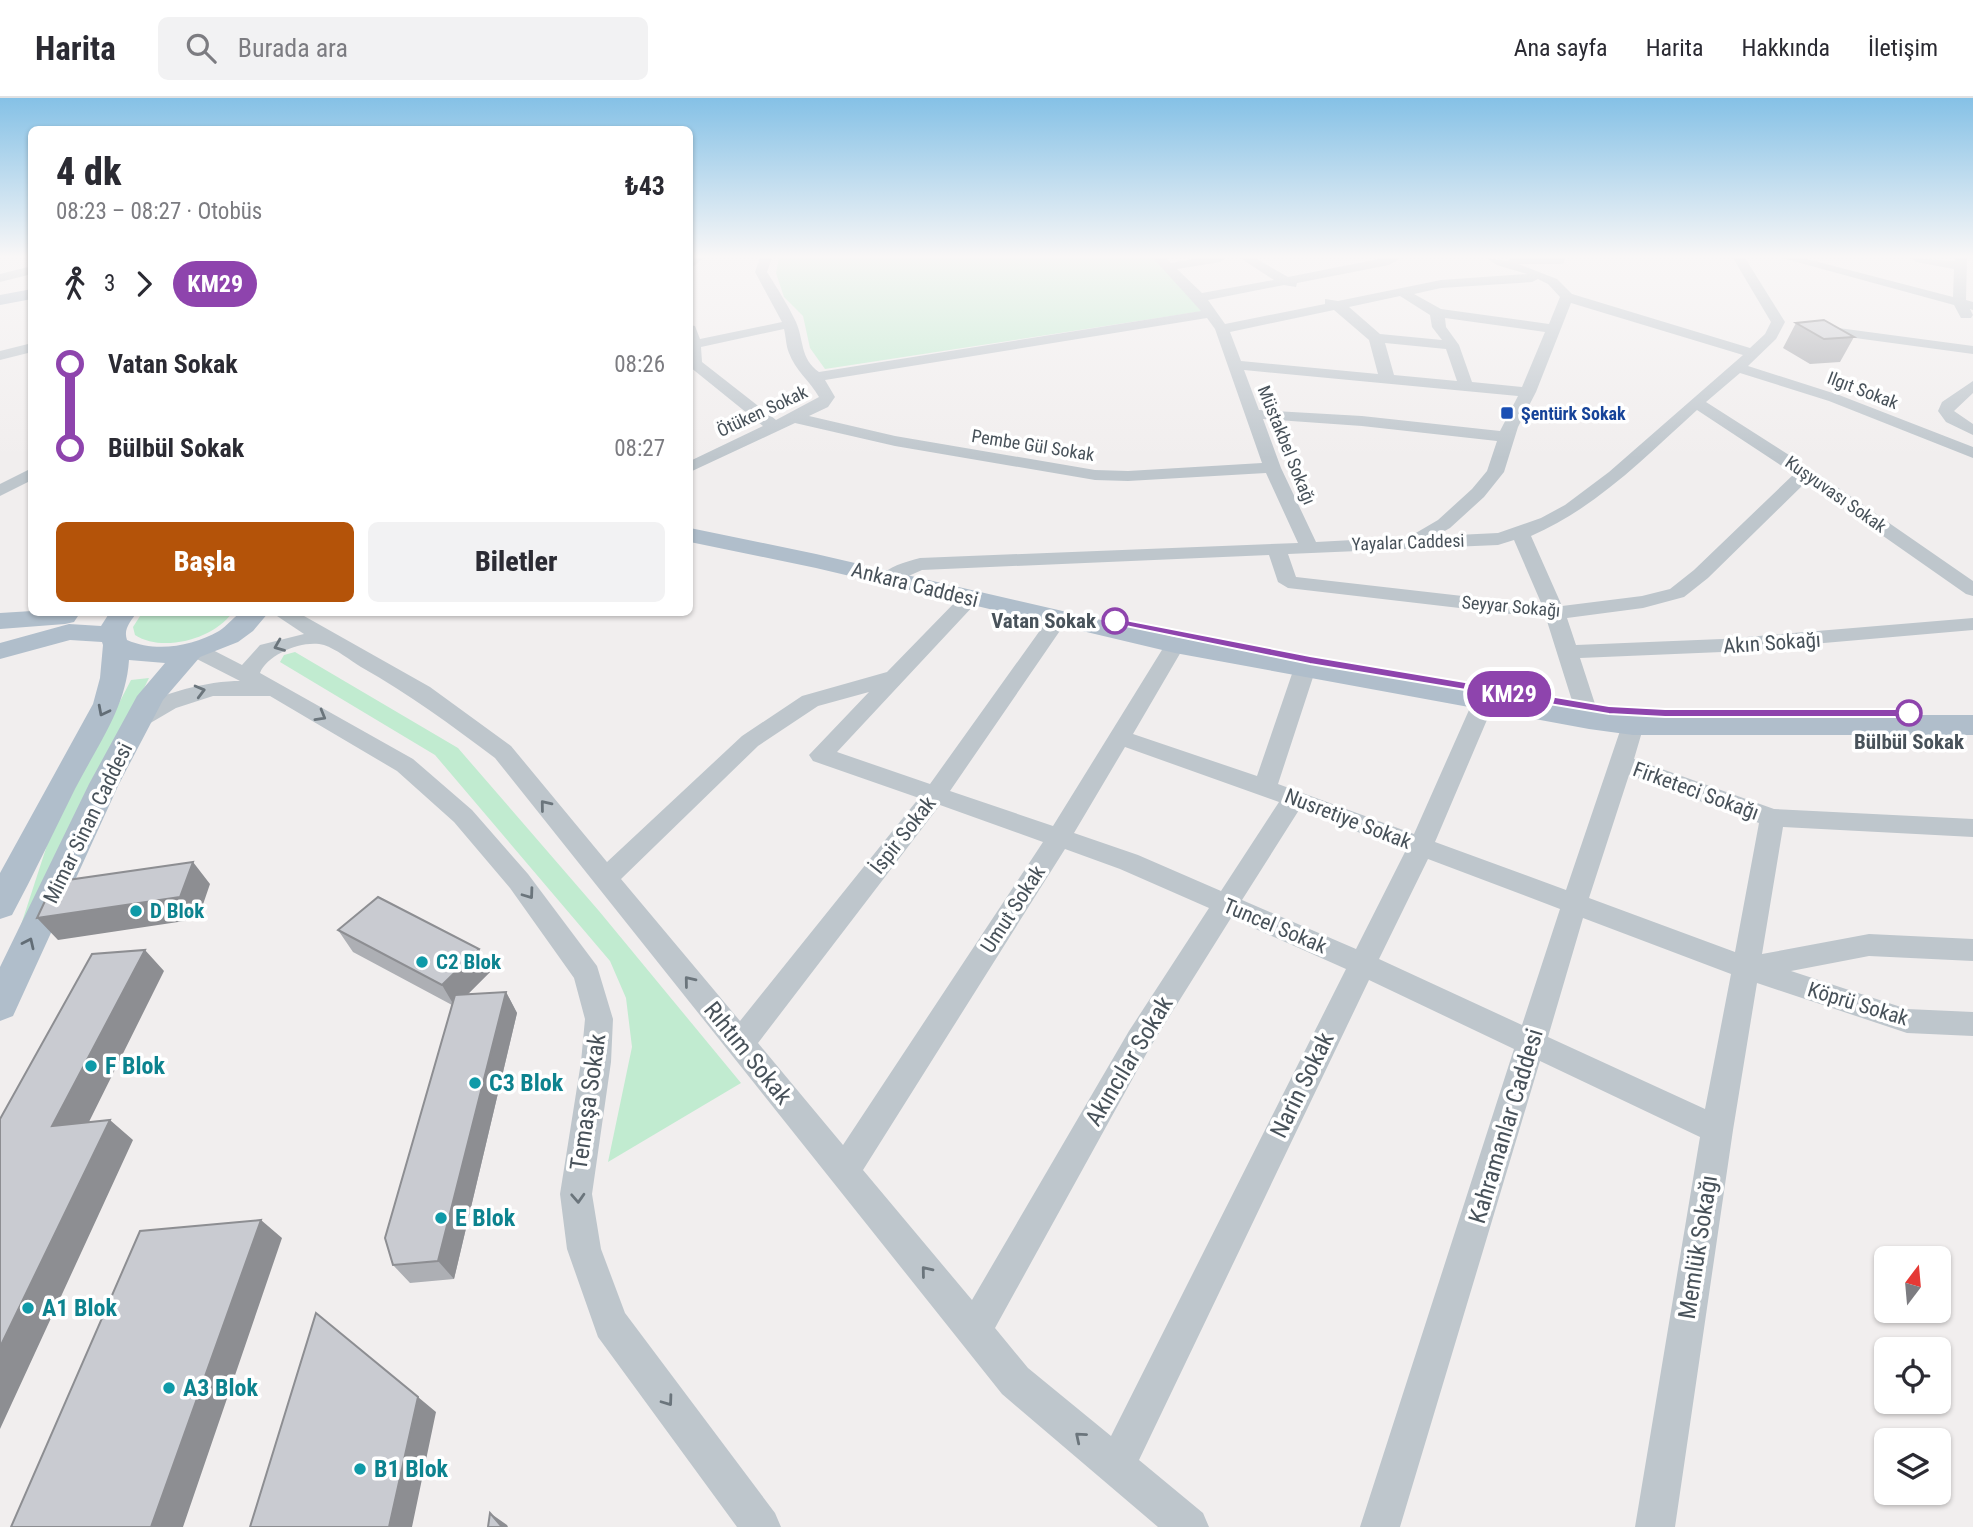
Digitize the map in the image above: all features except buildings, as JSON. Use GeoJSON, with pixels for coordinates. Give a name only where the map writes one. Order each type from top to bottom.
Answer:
{"type":"FeatureCollection","features":[{"type":"Feature","properties":{"kind":"main road","name":"Ankara Caddesi"},"geometry":{"type":"LineString","coordinates":[[693,525],[787,543],[969,599],[1058,619],[1175,645],[1484,701],[1630,718],[1971,723]]}},
{"type":"Feature","properties":{"kind":"main road","name":"Ankara Caddesi"},"geometry":{"type":"LineString","coordinates":[[693,536],[893,574],[1161,631],[1324,662],[1586,706],[1630,718]]}},
{"type":"Feature","properties":{"kind":"main road"},"geometry":{"type":"LineString","coordinates":[[0,621],[58,616]]}},
{"type":"Feature","properties":{"kind":"main road"},"geometry":{"type":"LineString","coordinates":[[0,651],[69,632],[117,631],[128,653],[146,656],[194,650],[237,631],[252,616]]}},
{"type":"Feature","properties":{"kind":"main road","name":"Mimar Sinan Caddesi"},"geometry":{"type":"LineString","coordinates":[[0,906],[61,786],[107,704],[114,678],[117,631]]}},
{"type":"Feature","properties":{"kind":"main road","name":"Mimar Sinan Caddesi"},"geometry":{"type":"LineString","coordinates":[[0,1005],[104,784],[151,696],[194,650]]}},
{"type":"Feature","properties":{"kind":"street"},"geometry":{"type":"LineString","coordinates":[[693,339],[785,325]]}},
{"type":"Feature","properties":{"kind":"street"},"geometry":{"type":"LineString","coordinates":[[790,325],[796,353],[806,370],[816,377],[1140,325]]}},
{"type":"Feature","properties":{"kind":"street","name":"Müstakbel Sokağı"},"geometry":{"type":"LineString","coordinates":[[1219,325],[1272,468],[1309,546]]}},
{"type":"Feature","properties":{"kind":"street"},"geometry":{"type":"LineString","coordinates":[[1222,329],[1244,325]]}},
{"type":"Feature","properties":{"kind":"street"},"geometry":{"type":"LineString","coordinates":[[1361,325],[1376,338],[1387,377]]}},
{"type":"Feature","properties":{"kind":"street"},"geometry":{"type":"LineString","coordinates":[[1439,325],[1452,345],[1466,386]]}},
{"type":"Feature","properties":{"kind":"street"},"geometry":{"type":"LineString","coordinates":[[1516,325],[1552,330]]}},
{"type":"Feature","properties":{"kind":"street"},"geometry":{"type":"LineString","coordinates":[[1410,542],[1444,524],[1478,493],[1495,472],[1554,325]]}},
{"type":"Feature","properties":{"kind":"street"},"geometry":{"type":"LineString","coordinates":[[1659,325],[1753,353]]}},
{"type":"Feature","properties":{"kind":"street"},"geometry":{"type":"LineString","coordinates":[[1790,326],[1973,350]]}},
{"type":"Feature","properties":{"kind":"street","name":"Yayalar Caddesi"},"geometry":{"type":"LineString","coordinates":[[893,574],[920,564],[1062,561],[1309,546],[1498,539],[1521,535],[1554,518],[1592,492],[1771,336],[1790,326]]}},
{"type":"Feature","properties":{"kind":"street"},"geometry":{"type":"LineString","coordinates":[[1376,338],[1452,345]]}},
{"type":"Feature","properties":{"kind":"street"},"geometry":{"type":"LineString","coordinates":[[0,356],[28,348]]}},
{"type":"Feature","properties":{"kind":"street"},"geometry":{"type":"LineString","coordinates":[[693,351],[695,363],[774,426]]}},
{"type":"Feature","properties":{"kind":"street"},"geometry":{"type":"LineString","coordinates":[[1236,365],[1528,392]]}},
{"type":"Feature","properties":{"kind":"street","name":"Ilgıt Sokak"},"geometry":{"type":"LineString","coordinates":[[1737,367],[1834,398],[1973,453]]}},
{"type":"Feature","properties":{"kind":"street","name":"Ötüken Sokak"},"geometry":{"type":"LineString","coordinates":[[693,463],[822,404],[827,397],[816,377]]}},
{"type":"Feature","properties":{"kind":"street"},"geometry":{"type":"LineString","coordinates":[[1973,386],[1948,405],[1946,411],[1952,419],[1973,430]]}},
{"type":"Feature","properties":{"kind":"street","name":"Kuşyuvası Sokak"},"geometry":{"type":"LineString","coordinates":[[1697,403],[1805,473],[1973,590]]}},
{"type":"Feature","properties":{"kind":"street"},"geometry":{"type":"LineString","coordinates":[[1251,414],[1362,421],[1507,437]]}},
{"type":"Feature","properties":{"kind":"street","name":"Pembe Gül Sokak"},"geometry":{"type":"LineString","coordinates":[[791,417],[895,441],[1095,475],[1128,476],[1272,468]]}},
{"type":"Feature","properties":{"kind":"street","name":"Seyyar Sokağı"},"geometry":{"type":"LineString","coordinates":[[1276,548],[1288,582],[1555,613],[1643,602],[1677,593],[1701,574],[1805,473]]}},
{"type":"Feature","properties":{"kind":"street"},"geometry":{"type":"LineString","coordinates":[[0,491],[28,475]]}},
{"type":"Feature","properties":{"kind":"street"},"geometry":{"type":"LineString","coordinates":[[1521,535],[1570,652],[1586,706]]}},
{"type":"Feature","properties":{"kind":"street"},"geometry":{"type":"LineString","coordinates":[[605,879],[750,741],[810,701],[895,677],[969,599]]}},
{"type":"Feature","properties":{"kind":"street","name":"Rıhtım Sokak"},"geometry":{"type":"LineString","coordinates":[[288,616],[422,692],[503,752],[1015,1381],[1189,1527]]}},
{"type":"Feature","properties":{"kind":"street","name":"İspir Sokak"},"geometry":{"type":"LineString","coordinates":[[740,1043],[934,796],[1058,619]]}},
{"type":"Feature","properties":{"kind":"street","name":"Akın Sokağı"},"geometry":{"type":"LineString","coordinates":[[1570,652],[1794,642],[1973,624]]}},
{"type":"Feature","properties":{"kind":"street"},"geometry":{"type":"LineString","coordinates":[[248,676],[250,665],[272,648],[295,640],[325,638]]}},
{"type":"Feature","properties":{"kind":"street","name":"Umut Sokak"},"geometry":{"type":"LineString","coordinates":[[845,1170],[1059,838],[1175,645]]}},
{"type":"Feature","properties":{"kind":"street","name":"Temaşa Sokak"},"geometry":{"type":"LineString","coordinates":[[194,650],[287,696],[405,765],[463,816],[519,881],[587,974],[599,1018],[596,1062],[576,1194],[584,1249],[611,1324],[761,1527]]}},
{"type":"Feature","properties":{"kind":"street"},"geometry":{"type":"LineString","coordinates":[[1265,788],[1304,668]]}},
{"type":"Feature","properties":{"kind":"street","name":"Tuncel Sokak"},"geometry":{"type":"LineString","coordinates":[[895,677],[821,755],[1129,862],[1363,964],[1717,1129]]}},
{"type":"Feature","properties":{"kind":"street"},"geometry":{"type":"LineString","coordinates":[[139,720],[164,705],[214,687],[233,686],[287,696]]}},
{"type":"Feature","properties":{"kind":"street","name":"Narin Sokak"},"geometry":{"type":"LineString","coordinates":[[1116,1467],[1421,846],[1484,701]]}},
{"type":"Feature","properties":{"kind":"street","name":"Kahramanlar Caddesi"},"geometry":{"type":"LineString","coordinates":[[1380,1527],[1574,905],[1621,763],[1630,718]]}},
{"type":"Feature","properties":{"kind":"street","name":"Nusretiye Sokak"},"geometry":{"type":"LineString","coordinates":[[1119,737],[1294,798],[1745,968]]}},
{"type":"Feature","properties":{"kind":"street","name":"Firketeci Sokağı"},"geometry":{"type":"LineString","coordinates":[[1621,763],[1772,818],[1973,828]]}},
{"type":"Feature","properties":{"kind":"street","name":"Akıncılar Sokak"},"geometry":{"type":"LineString","coordinates":[[974,1330],[1139,1040],[1294,798]]}},
{"type":"Feature","properties":{"kind":"street","name":"Memlük Sokağı"},"geometry":{"type":"LineString","coordinates":[[1655,1527],[1717,1129],[1772,818]]}},
{"type":"Feature","properties":{"kind":"street"},"geometry":{"type":"LineString","coordinates":[[1745,968],[1869,945],[1973,950]]}},
{"type":"Feature","properties":{"kind":"street","name":"Köprü Sokak"},"geometry":{"type":"LineString","coordinates":[[1745,968],[1907,1021],[1973,1024]]}},
{"type":"Feature","properties":{"kind":"green space"},"geometry":{"type":"Polygon","coordinates":[[[805,325],[1114,325],[825,369],[810,348],[805,325]]]}},
{"type":"Feature","properties":{"kind":"green space"},"geometry":{"type":"Polygon","coordinates":[[[140,616],[229,616],[213,630],[173,643],[146,640],[135,635],[133,627],[140,616]]]}},
{"type":"Feature","properties":{"kind":"green space"},"geometry":{"type":"Polygon","coordinates":[[[295,652],[458,748],[599,911],[741,1083],[608,1162],[632,1047],[626,998],[610,961],[435,755],[280,662],[284,655],[295,652]]]}},
{"type":"Feature","properties":{"kind":"green space"},"geometry":{"type":"Polygon","coordinates":[[[149,678],[28,925],[21,925],[50,836],[131,680],[149,678]]]}},
{"type":"Feature","properties":{"kind":"bus line","name":"KM29"},"geometry":{"type":"LineString","coordinates":[[1115,621],[1310,660],[1609,710],[1665,713],[1909,713]]}},
{"type":"Feature","properties":{"kind":"place","name":"Şentürk Sokak"},"geometry":{"type":"Point","coordinates":[1507,413]}},
{"type":"Feature","properties":{"kind":"place","name":"Vatan Sokak"},"geometry":{"type":"Point","coordinates":[1115,621]}},
{"type":"Feature","properties":{"kind":"place","name":"Bülbül Sokak"},"geometry":{"type":"Point","coordinates":[1909,713]}},
{"type":"Feature","properties":{"kind":"place","name":"D Blok"},"geometry":{"type":"Point","coordinates":[136,911]}},
{"type":"Feature","properties":{"kind":"place","name":"C2 Blok"},"geometry":{"type":"Point","coordinates":[422,962]}},
{"type":"Feature","properties":{"kind":"place","name":"F Blok"},"geometry":{"type":"Point","coordinates":[91,1066]}},
{"type":"Feature","properties":{"kind":"place","name":"C3 Blok"},"geometry":{"type":"Point","coordinates":[475,1083]}},
{"type":"Feature","properties":{"kind":"place","name":"E Blok"},"geometry":{"type":"Point","coordinates":[441,1218]}},
{"type":"Feature","properties":{"kind":"place","name":"A1 Blok"},"geometry":{"type":"Point","coordinates":[28,1308]}},
{"type":"Feature","properties":{"kind":"place","name":"A3 Blok"},"geometry":{"type":"Point","coordinates":[169,1388]}},
{"type":"Feature","properties":{"kind":"place","name":"B1 Blok"},"geometry":{"type":"Point","coordinates":[360,1469]}}]}
